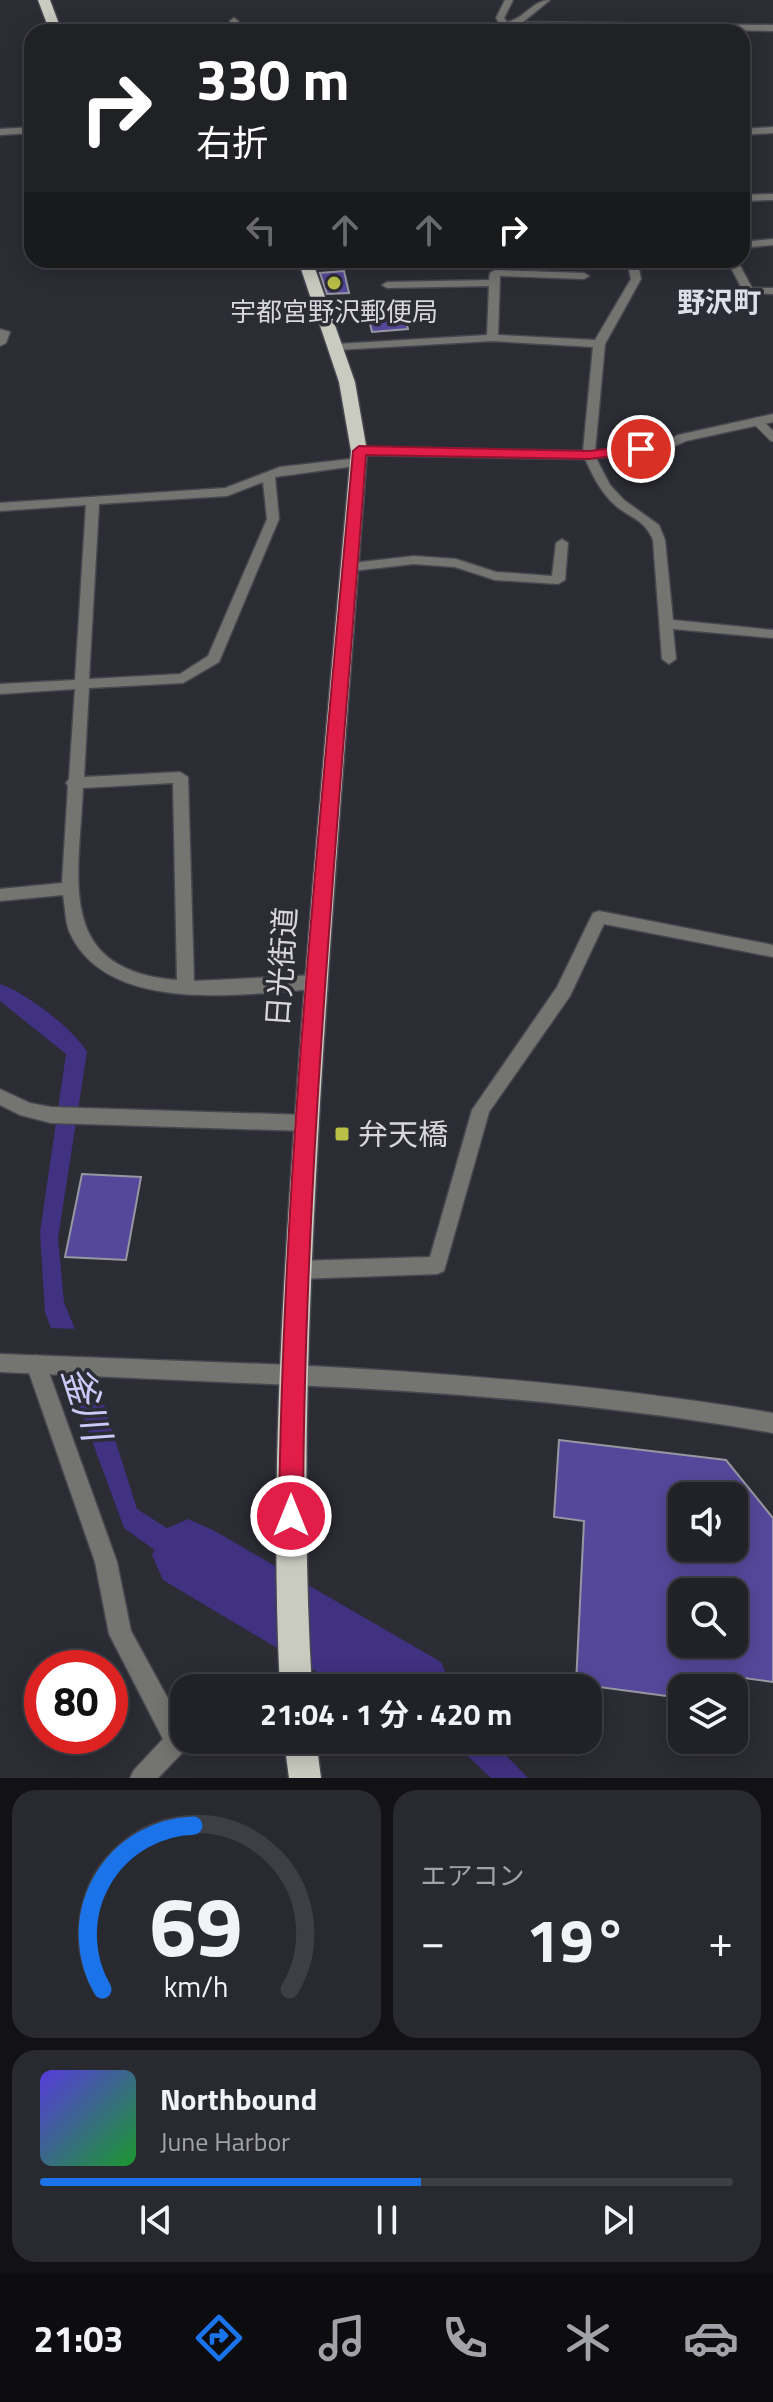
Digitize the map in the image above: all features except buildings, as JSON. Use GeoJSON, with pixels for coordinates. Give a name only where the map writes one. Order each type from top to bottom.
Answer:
{"type":"FeatureCollection","features":[{"type":"Feature","properties":{"kind":"highway"},"geometry":{"type":"LineString","coordinates":[[44,0],[53,24]]}},
{"type":"Feature","properties":{"kind":"highway","name":"日光街道"},"geometry":{"type":"LineString","coordinates":[[295,1674],[291,1598],[292,1375],[297,1270],[316,982],[359,456],[355,414],[337,347],[308,268]]}},
{"type":"Feature","properties":{"kind":"highway"},"geometry":{"type":"LineString","coordinates":[[302,1754],[305,1778]]}},
{"type":"Feature","properties":{"kind":"street"},"geometry":{"type":"LineString","coordinates":[[509,0],[500,18],[504,24],[519,21],[546,0]]}},
{"type":"Feature","properties":{"kind":"street"},"geometry":{"type":"LineString","coordinates":[[750,28],[773,28]]}},
{"type":"Feature","properties":{"kind":"street"},"geometry":{"type":"LineString","coordinates":[[0,132],[24,130]]}},
{"type":"Feature","properties":{"kind":"street"},"geometry":{"type":"LineString","coordinates":[[750,131],[773,130]]}},
{"type":"Feature","properties":{"kind":"street"},"geometry":{"type":"LineString","coordinates":[[750,198],[773,197]]}},
{"type":"Feature","properties":{"kind":"street"},"geometry":{"type":"LineString","coordinates":[[750,244],[773,242]]}},
{"type":"Feature","properties":{"kind":"street"},"geometry":{"type":"LineString","coordinates":[[634,268],[636,279],[599,344],[589,455],[593,469],[620,503],[653,525],[659,540],[669,659]]}},
{"type":"Feature","properties":{"kind":"street"},"geometry":{"type":"LineString","coordinates":[[736,268],[748,291],[773,291]]}},
{"type":"Feature","properties":{"kind":"street"},"geometry":{"type":"LineString","coordinates":[[492,338],[495,273],[584,276]]}},
{"type":"Feature","properties":{"kind":"street"},"geometry":{"type":"LineString","coordinates":[[387,285],[494,283]]}},
{"type":"Feature","properties":{"kind":"street"},"geometry":{"type":"LineString","coordinates":[[0,332],[4,332],[0,343]]}},
{"type":"Feature","properties":{"kind":"street"},"geometry":{"type":"LineString","coordinates":[[337,347],[492,338],[599,344]]}},
{"type":"Feature","properties":{"kind":"street"},"geometry":{"type":"LineString","coordinates":[[0,507],[227,492],[269,475],[359,456],[589,455],[666,446],[682,438],[773,418]]}},
{"type":"Feature","properties":{"kind":"street"},"geometry":{"type":"LineString","coordinates":[[0,689],[183,678],[214,659],[273,519],[269,475]]}},
{"type":"Feature","properties":{"kind":"street"},"geometry":{"type":"LineString","coordinates":[[93,500],[70,888],[70,914],[77,936],[96,957],[120,975],[147,985],[186,988],[316,982]]}},
{"type":"Feature","properties":{"kind":"street"},"geometry":{"type":"LineString","coordinates":[[352,567],[414,560],[456,563],[495,576],[558,580],[562,543]]}},
{"type":"Feature","properties":{"kind":"street"},"geometry":{"type":"LineString","coordinates":[[666,624],[773,634]]}},
{"type":"Feature","properties":{"kind":"street"},"geometry":{"type":"LineString","coordinates":[[74,783],[180,777],[186,988]]}},
{"type":"Feature","properties":{"kind":"street"},"geometry":{"type":"LineString","coordinates":[[0,895],[70,888]]}},
{"type":"Feature","properties":{"kind":"street"},"geometry":{"type":"LineString","coordinates":[[297,1270],[437,1265],[481,1110],[564,991],[599,917],[773,951]]}},
{"type":"Feature","properties":{"kind":"street"},"geometry":{"type":"LineString","coordinates":[[0,1096],[26,1110],[51,1115],[306,1123]]}},
{"type":"Feature","properties":{"kind":"street"},"geometry":{"type":"LineString","coordinates":[[0,1363],[463,1382],[577,1393],[773,1423]]}},
{"type":"Feature","properties":{"kind":"street"},"geometry":{"type":"LineString","coordinates":[[47,1364],[106,1562],[120,1634],[170,1721]]}},
{"type":"Feature","properties":{"kind":"street"},"geometry":{"type":"LineString","coordinates":[[142,1778],[170,1751]]}},
{"type":"Feature","properties":{"kind":"lane"},"geometry":{"type":"LineString","coordinates":[[758,422],[773,437]]}},
{"type":"Feature","properties":{"kind":"water"},"geometry":{"type":"Polygon","coordinates":[[[0,984],[48,1012],[87,1052],[58,1238],[64,1302],[101,1395],[137,1509],[251,1582],[246,1616],[124,1528],[45,1312],[40,1232],[66,1054],[0,1001],[0,984]]]}},
{"type":"Feature","properties":{"kind":"water"},"geometry":{"type":"Polygon","coordinates":[[[327,1612],[416,1674],[361,1674],[326,1652],[327,1612]]]}},
{"type":"Feature","properties":{"kind":"water"},"geometry":{"type":"Polygon","coordinates":[[[466,1754],[505,1754],[528,1778],[491,1778],[466,1754]]]}},
{"type":"Feature","properties":{"kind":"pier"},"geometry":{"type":"Polygon","coordinates":[[[47,1328],[79,1329],[108,1405],[74,1403],[47,1328]]]}},
{"type":"Feature","properties":{"kind":"waterway","name":"釜川"},"geometry":{"type":"LineString","coordinates":[[188,1555],[391,1674]]}},
{"type":"Feature","properties":{"kind":"place","name":"宇都宮野沢郵便局"},"geometry":{"type":"Point","coordinates":[334,283]}},
{"type":"Feature","properties":{"kind":"place","name":"弁天橋"},"geometry":{"type":"Point","coordinates":[342,1134]}},
{"type":"Feature","properties":{"kind":"district","name":"野沢町"},"geometry":{"type":"Point","coordinates":[719,301]}},
{"type":"Feature","properties":{"kind":"route"},"geometry":{"type":"LineString","coordinates":[[291,1516],[292,1375],[306,1123],[359,451],[589,455],[641,449]]}}]}
